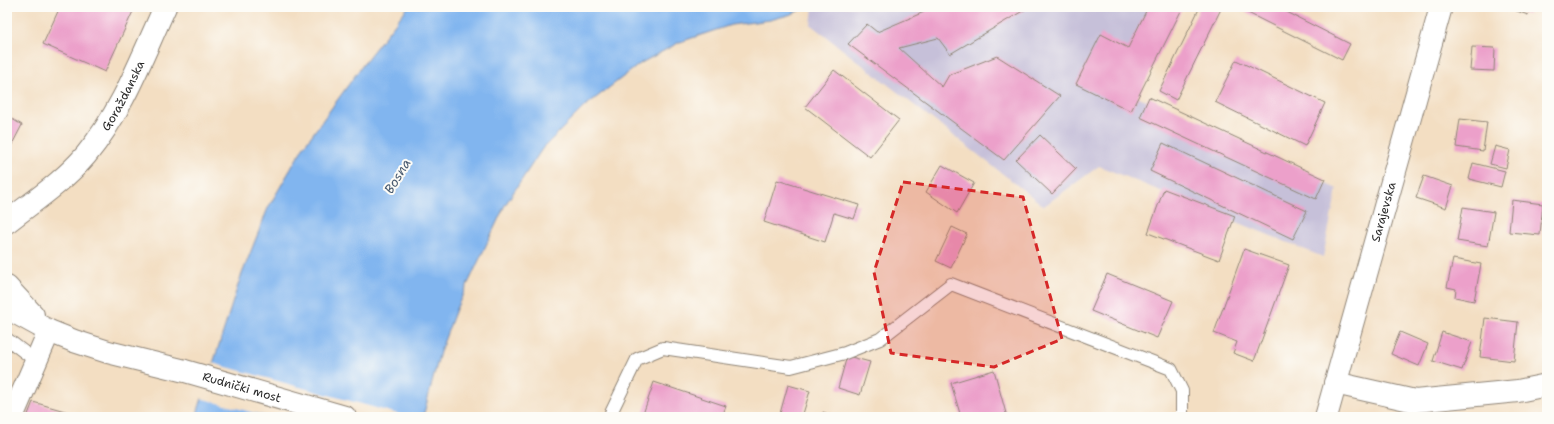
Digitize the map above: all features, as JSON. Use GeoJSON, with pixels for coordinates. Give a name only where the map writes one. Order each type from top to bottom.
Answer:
{"type":"FeatureCollection","features":[{"type":"Feature","properties":{"kind":"street","name":"Goraždanska"},"geometry":{"type":"LineString","coordinates":[[7,222],[67,175],[86,156],[103,132],[126,92],[165,7]]}},
{"type":"Feature","properties":{"kind":"street","name":"Sarajevska"},"geometry":{"type":"LineString","coordinates":[[1326,417],[1441,7]]}},
{"type":"Feature","properties":{"kind":"street","name":"Goraždanska"},"geometry":{"type":"LineString","coordinates":[[7,206],[67,175]]}},
{"type":"Feature","properties":{"kind":"street"},"geometry":{"type":"LineString","coordinates":[[7,287],[49,331]]}},
{"type":"Feature","properties":{"kind":"street"},"geometry":{"type":"LineString","coordinates":[[7,308],[49,331]]}},
{"type":"Feature","properties":{"kind":"street"},"geometry":{"type":"LineString","coordinates":[[12,417],[49,331]]}},
{"type":"Feature","properties":{"kind":"street","name":"Rudnički most"},"geometry":{"type":"LineString","coordinates":[[49,331],[108,352],[185,371],[345,417]]}},
{"type":"Feature","properties":{"kind":"street"},"geometry":{"type":"LineString","coordinates":[[1335,383],[1414,401],[1518,391],[1547,385]]}},
{"type":"Feature","properties":{"kind":"lane"},"geometry":{"type":"LineString","coordinates":[[609,417],[637,359],[663,348],[791,367],[845,353],[880,339],[951,284],[1171,368],[1182,391],[1182,417]]}},
{"type":"Feature","properties":{"kind":"lane"},"geometry":{"type":"LineString","coordinates":[[7,339],[36,361]]}},
{"type":"Feature","properties":{"kind":"highlighted area"},"geometry":{"type":"Polygon","coordinates":[[[903,182],[1023,197],[1062,339],[994,367],[891,353],[874,272],[903,182]]]}},
{"type":"Feature","properties":{"kind":"shaded area"},"geometry":{"type":"Polygon","coordinates":[[[813,7],[1180,7],[1136,96],[1337,189],[1323,257],[1099,166],[1044,206],[811,25],[813,7]]]}},
{"type":"Feature","properties":{"kind":"water","name":"Bosna"},"geometry":{"type":"Polygon","coordinates":[[[408,7],[806,7],[792,14],[770,20],[731,25],[680,42],[641,63],[584,107],[542,149],[505,205],[456,309],[440,352],[423,417],[196,417],[240,279],[268,208],[304,146],[370,55],[408,7]]]}},
{"type":"Feature","properties":{"kind":"pier"},"geometry":{"type":"Polygon","coordinates":[[[212,363],[409,417],[269,417],[200,398],[212,363]]]}},
{"type":"Feature","properties":{"kind":"building"},"geometry":{"type":"Polygon","coordinates":[[[60,7],[135,7],[105,72],[43,44],[60,7]]]}},
{"type":"Feature","properties":{"kind":"building"},"geometry":{"type":"Polygon","coordinates":[[[920,7],[1025,7],[1026,9],[950,54],[938,38],[899,48],[942,87],[949,75],[997,56],[1060,96],[1004,160],[848,44],[867,24],[877,32],[924,12],[920,7]]]}},
{"type":"Feature","properties":{"kind":"building"},"geometry":{"type":"Polygon","coordinates":[[[1148,7],[1183,7],[1131,111],[1076,84],[1101,34],[1128,48],[1148,7]]]}},
{"type":"Feature","properties":{"kind":"building"},"geometry":{"type":"Polygon","coordinates":[[[1200,7],[1222,7],[1176,100],[1159,91],[1200,7]]]}},
{"type":"Feature","properties":{"kind":"building"},"geometry":{"type":"Polygon","coordinates":[[[1236,7],[1277,7],[1350,44],[1342,60],[1236,7]]]}},
{"type":"Feature","properties":{"kind":"building"},"geometry":{"type":"Polygon","coordinates":[[[1515,7],[1531,7],[1528,15],[1514,10],[1515,7]]]}},
{"type":"Feature","properties":{"kind":"building"},"geometry":{"type":"Polygon","coordinates":[[[1472,47],[1495,48],[1494,71],[1470,70],[1472,47]]]}},
{"type":"Feature","properties":{"kind":"building"},"geometry":{"type":"Polygon","coordinates":[[[1236,60],[1325,103],[1305,146],[1215,102],[1236,60]]]}},
{"type":"Feature","properties":{"kind":"building"},"geometry":{"type":"Polygon","coordinates":[[[834,70],[899,120],[870,157],[805,107],[834,70]]]}},
{"type":"Feature","properties":{"kind":"building"},"geometry":{"type":"Polygon","coordinates":[[[1149,97],[1325,179],[1316,199],[1140,117],[1149,97]]]}},
{"type":"Feature","properties":{"kind":"building"},"geometry":{"type":"Polygon","coordinates":[[[7,116],[22,125],[7,154],[7,116]]]}},
{"type":"Feature","properties":{"kind":"building"},"geometry":{"type":"Polygon","coordinates":[[[1460,119],[1487,122],[1483,151],[1456,147],[1460,119]]]}},
{"type":"Feature","properties":{"kind":"building"},"geometry":{"type":"Polygon","coordinates":[[[1040,135],[1076,169],[1052,194],[1016,160],[1040,135]]]}},
{"type":"Feature","properties":{"kind":"building"},"geometry":{"type":"Polygon","coordinates":[[[1163,143],[1307,211],[1293,239],[1150,171],[1163,143]]]}},
{"type":"Feature","properties":{"kind":"building"},"geometry":{"type":"Polygon","coordinates":[[[1495,146],[1510,150],[1506,168],[1490,164],[1495,146]]]}},
{"type":"Feature","properties":{"kind":"building"},"geometry":{"type":"Polygon","coordinates":[[[1473,163],[1505,171],[1501,187],[1469,179],[1473,163]]]}},
{"type":"Feature","properties":{"kind":"building"},"geometry":{"type":"Polygon","coordinates":[[[942,165],[974,183],[957,213],[926,192],[942,165]]]}},
{"type":"Feature","properties":{"kind":"building"},"geometry":{"type":"Polygon","coordinates":[[[1424,176],[1453,186],[1446,208],[1416,198],[1424,176]]]}},
{"type":"Feature","properties":{"kind":"building"},"geometry":{"type":"Polygon","coordinates":[[[777,180],[859,205],[854,219],[834,213],[825,242],[764,222],[777,180]]]}},
{"type":"Feature","properties":{"kind":"building"},"geometry":{"type":"Polygon","coordinates":[[[1164,189],[1235,216],[1219,260],[1148,233],[1164,189]]]}},
{"type":"Feature","properties":{"kind":"building"},"geometry":{"type":"Polygon","coordinates":[[[1512,200],[1543,204],[1540,235],[1509,232],[1512,200]]]}},
{"type":"Feature","properties":{"kind":"building"},"geometry":{"type":"Polygon","coordinates":[[[1463,207],[1494,212],[1488,246],[1457,241],[1463,207]]]}},
{"type":"Feature","properties":{"kind":"building"},"geometry":{"type":"Polygon","coordinates":[[[952,227],[967,234],[951,268],[936,261],[952,227]]]}},
{"type":"Feature","properties":{"kind":"building"},"geometry":{"type":"Polygon","coordinates":[[[1244,249],[1289,265],[1254,361],[1233,353],[1237,342],[1214,333],[1244,249]]]}},
{"type":"Feature","properties":{"kind":"building"},"geometry":{"type":"Polygon","coordinates":[[[1453,259],[1481,264],[1474,301],[1455,297],[1456,289],[1447,287],[1453,259]]]}},
{"type":"Feature","properties":{"kind":"building"},"geometry":{"type":"Polygon","coordinates":[[[1107,274],[1173,301],[1157,338],[1091,311],[1107,274]]]}},
{"type":"Feature","properties":{"kind":"building"},"geometry":{"type":"Polygon","coordinates":[[[1485,318],[1518,322],[1514,361],[1480,357],[1485,318]]]}},
{"type":"Feature","properties":{"kind":"building"},"geometry":{"type":"Polygon","coordinates":[[[1400,332],[1428,344],[1419,366],[1391,354],[1400,332]]]}},
{"type":"Feature","properties":{"kind":"building"},"geometry":{"type":"Polygon","coordinates":[[[1442,332],[1472,342],[1462,370],[1433,361],[1442,332]]]}},
{"type":"Feature","properties":{"kind":"building"},"geometry":{"type":"Polygon","coordinates":[[[847,356],[870,362],[860,395],[838,388],[847,356]]]}},
{"type":"Feature","properties":{"kind":"building"},"geometry":{"type":"Polygon","coordinates":[[[994,370],[1007,417],[961,417],[951,383],[994,370]]]}},
{"type":"Feature","properties":{"kind":"building"},"geometry":{"type":"Polygon","coordinates":[[[654,382],[726,406],[722,417],[642,417],[654,382]]]}},
{"type":"Feature","properties":{"kind":"building"},"geometry":{"type":"Polygon","coordinates":[[[788,385],[810,391],[802,417],[779,417],[788,385]]]}},
{"type":"Feature","properties":{"kind":"building"},"geometry":{"type":"Polygon","coordinates":[[[33,402],[72,413],[70,417],[27,417],[33,402]]]}},
{"type":"Feature","properties":{"kind":"building"},"geometry":{"type":"Polygon","coordinates":[[[823,412],[837,417],[821,417],[823,412]]]}}]}
